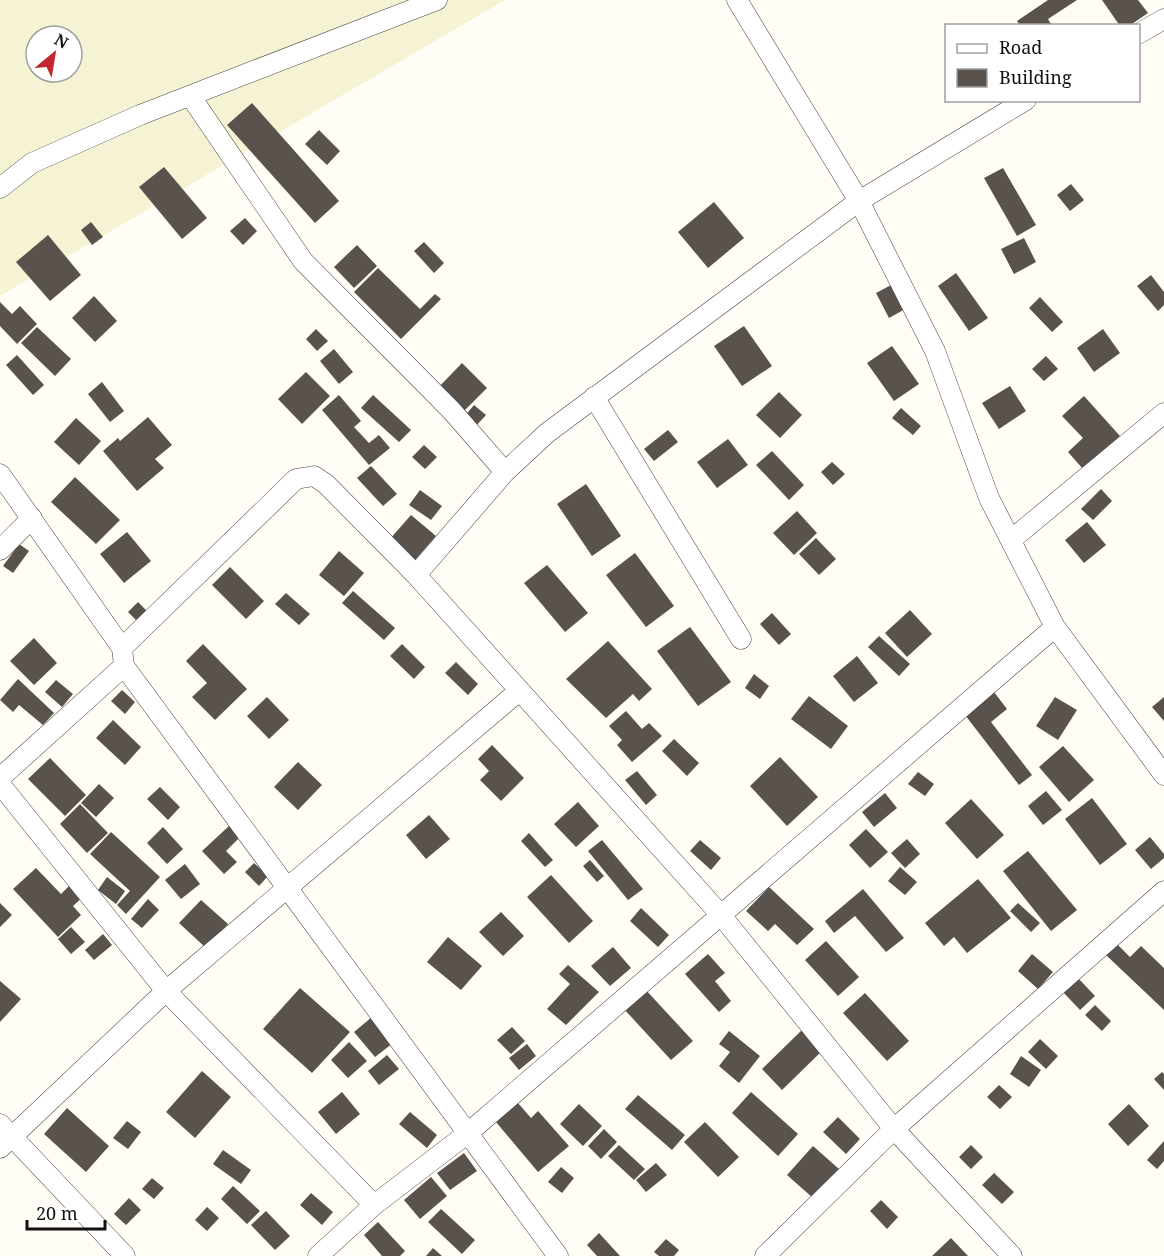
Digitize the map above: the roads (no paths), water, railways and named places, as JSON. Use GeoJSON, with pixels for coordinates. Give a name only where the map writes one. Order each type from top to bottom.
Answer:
{"type":"FeatureCollection","features":[{"type":"Feature","properties":{"kind":"street"},"geometry":{"type":"LineString","coordinates":[[0,188],[32,163],[140,115],[437,0]]}},
{"type":"Feature","properties":{"kind":"street"},"geometry":{"type":"LineString","coordinates":[[737,0],[859,201],[935,351],[989,498],[1055,627],[1164,775]]}},
{"type":"Feature","properties":{"kind":"street"},"geometry":{"type":"LineString","coordinates":[[1140,33],[1164,19]]}},
{"type":"Feature","properties":{"kind":"street"},"geometry":{"type":"LineString","coordinates":[[191,97],[303,261],[452,411],[505,472]]}},
{"type":"Feature","properties":{"kind":"street"},"geometry":{"type":"LineString","coordinates":[[416,575],[505,472],[547,434],[594,397],[859,201],[1023,102]]}},
{"type":"Feature","properties":{"kind":"street"},"geometry":{"type":"LineString","coordinates":[[594,397],[741,639]]}},
{"type":"Feature","properties":{"kind":"street"},"geometry":{"type":"LineString","coordinates":[[1011,540],[1164,413]]}},
{"type":"Feature","properties":{"kind":"street"},"geometry":{"type":"LineString","coordinates":[[0,474],[32,518],[123,657],[286,889],[558,1256]]}},
{"type":"Feature","properties":{"kind":"street"},"geometry":{"type":"LineString","coordinates":[[0,778],[123,657],[296,479],[314,476],[326,484],[416,575],[720,914],[894,1129],[1012,1256]]}},
{"type":"Feature","properties":{"kind":"street"},"geometry":{"type":"LineString","coordinates":[[0,549],[32,518]]}},
{"type":"Feature","properties":{"kind":"street"},"geometry":{"type":"LineString","coordinates":[[318,1256],[374,1205],[468,1133],[1055,627]]}},
{"type":"Feature","properties":{"kind":"street"},"geometry":{"type":"LineString","coordinates":[[125,1256],[4,1136],[166,991],[519,692]]}},
{"type":"Feature","properties":{"kind":"street"},"geometry":{"type":"LineString","coordinates":[[0,784],[166,991],[374,1205]]}},
{"type":"Feature","properties":{"kind":"street"},"geometry":{"type":"LineString","coordinates":[[765,1256],[894,1129],[1164,891]]}}]}
